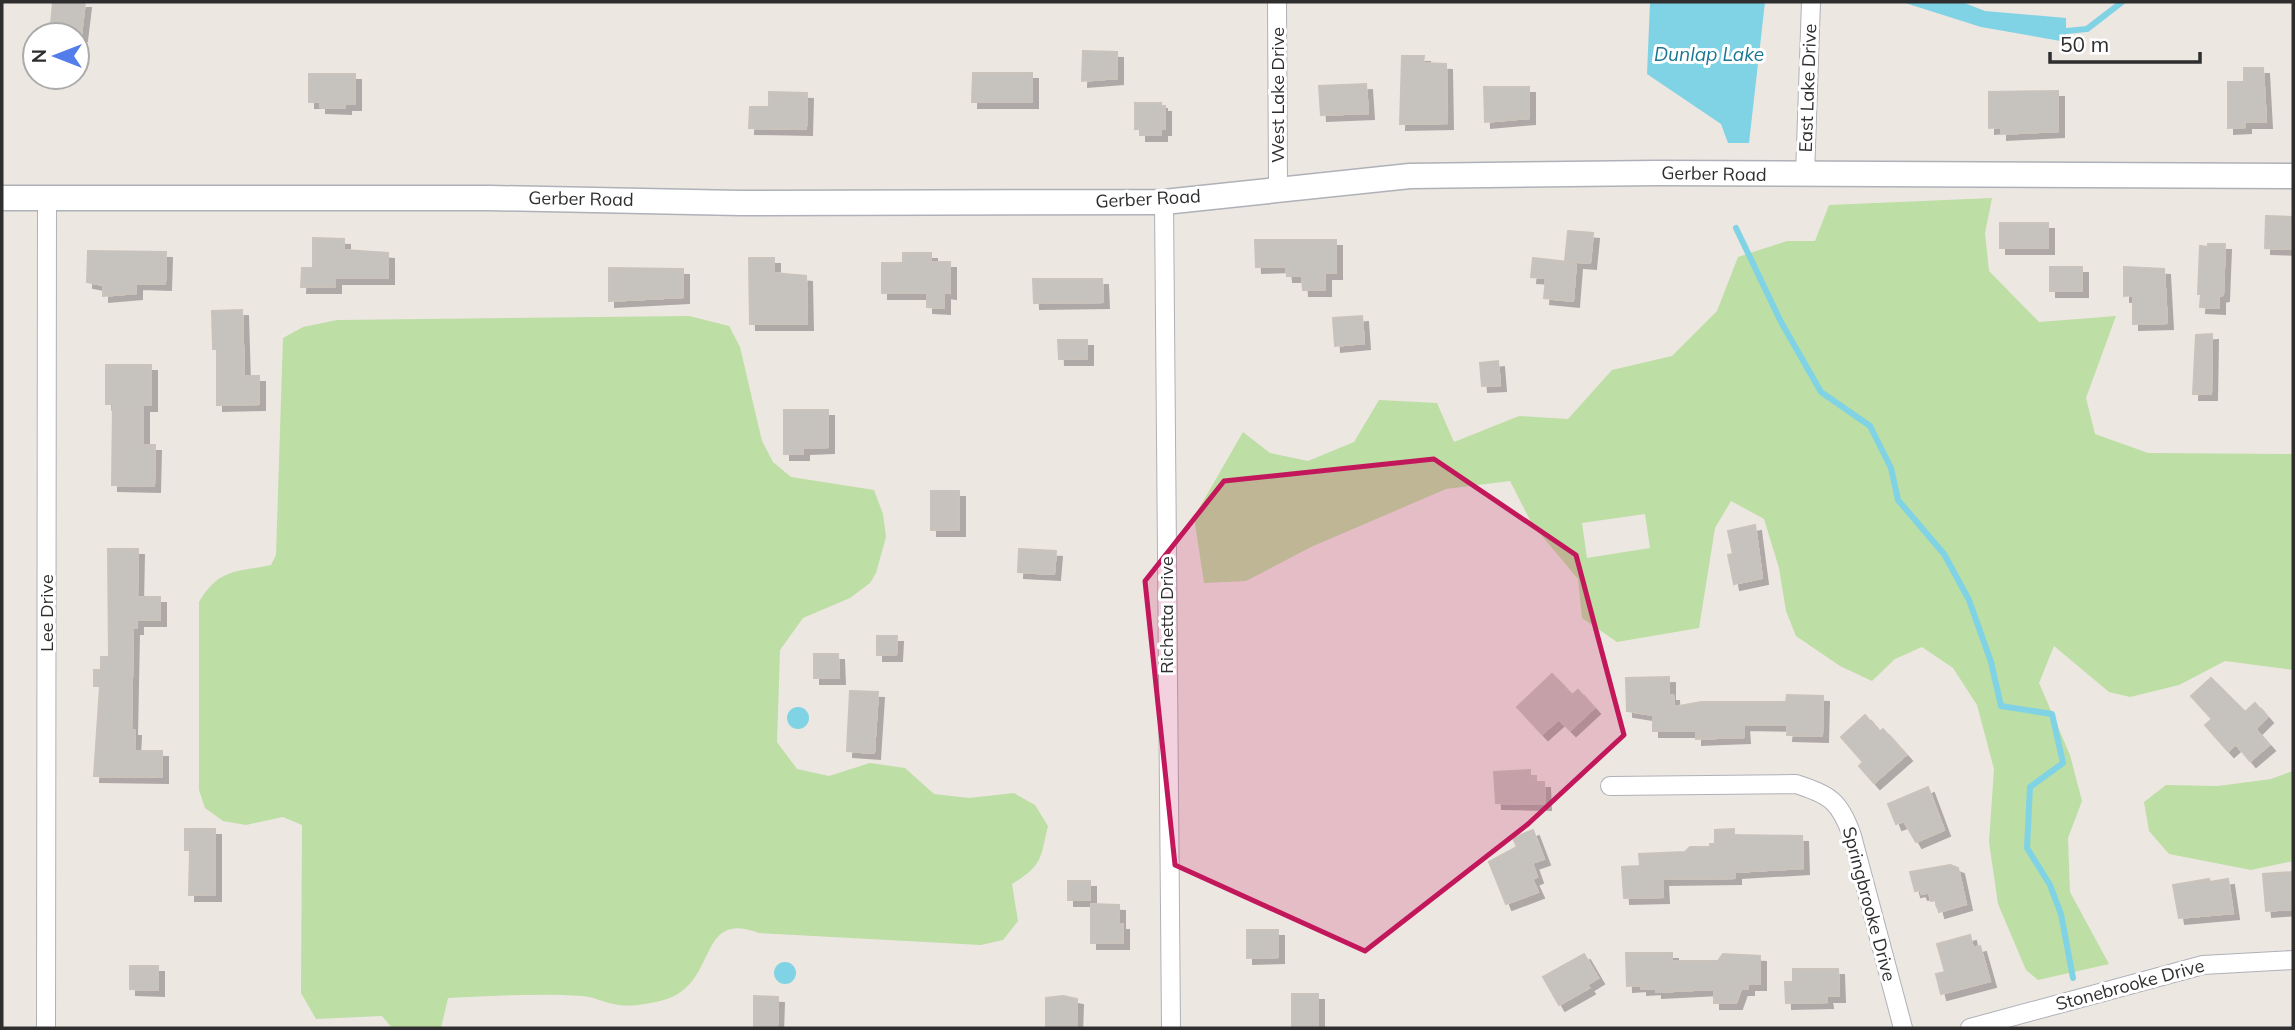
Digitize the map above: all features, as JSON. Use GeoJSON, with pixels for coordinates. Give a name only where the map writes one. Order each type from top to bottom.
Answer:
{"type":"FeatureCollection","features":[{"type":"Feature","properties":{"kind":"street","name":"West Lake Drive"},"geometry":{"type":"LineString","coordinates":[[1277,2],[1278,188]]}},
{"type":"Feature","properties":{"kind":"street","name":"East Lake Drive"},"geometry":{"type":"LineString","coordinates":[[1805,175],[1811,2]]}},
{"type":"Feature","properties":{"kind":"street","name":"Gerber Road"},"geometry":{"type":"LineString","coordinates":[[2,198],[490,198],[740,203],[1164,202],[1410,176],[1657,173],[2293,176]]}},
{"type":"Feature","properties":{"kind":"street","name":"Lee Drive"},"geometry":{"type":"LineString","coordinates":[[46,1028],[47,198]]}},
{"type":"Feature","properties":{"kind":"street","name":"Richetta Drive"},"geometry":{"type":"LineString","coordinates":[[1164,202],[1171,1028]]}},
{"type":"Feature","properties":{"kind":"street","name":"Springbrooke Drive"},"geometry":{"type":"LineString","coordinates":[[1610,786],[1796,784],[1822,793],[1834,801],[1844,814],[1852,836],[1903,1028]]}},
{"type":"Feature","properties":{"kind":"street","name":"Stonebrooke Drive"},"geometry":{"type":"LineString","coordinates":[[1970,1028],[2203,965],[2293,961]]}},
{"type":"Feature","properties":{"kind":"highlighted area"},"geometry":{"type":"Polygon","coordinates":[[[1434,459],[1576,555],[1624,735],[1528,824],[1365,951],[1175,865],[1145,581],[1224,481],[1434,459]]]}},
{"type":"Feature","properties":{"kind":"green space"},"geometry":{"type":"Polygon","coordinates":[[[1992,198],[1985,233],[1989,271],[2039,322],[2116,316],[2086,398],[2095,434],[2148,453],[2293,454],[2293,670],[2225,661],[2179,685],[2130,697],[2109,692],[2054,646],[2039,683],[2070,755],[2082,801],[2068,838],[2070,892],[2109,964],[2038,980],[2026,970],[1998,904],[1989,842],[1994,769],[1977,705],[1953,668],[1922,647],[1895,659],[1872,681],[1840,666],[1796,636],[1786,611],[1779,568],[1764,519],[1731,501],[1715,528],[1699,628],[1617,642],[1582,618],[1578,579],[1532,524],[1510,481],[1446,489],[1311,547],[1246,581],[1204,583],[1194,517],[1243,432],[1270,453],[1308,461],[1354,442],[1379,400],[1437,403],[1454,442],[1519,416],[1568,419],[1612,370],[1672,356],[1717,311],[1738,257],[1787,241],[1815,241],[1829,205],[1992,198]],[[1645,514],[1582,523],[1587,558],[1650,548],[1645,514]]]}},
{"type":"Feature","properties":{"kind":"green space"},"geometry":{"type":"Polygon","coordinates":[[[689,316],[729,326],[740,347],[762,441],[773,462],[791,477],[874,490],[883,514],[886,537],[876,573],[870,583],[850,598],[803,618],[780,650],[777,742],[797,769],[829,776],[870,763],[905,768],[934,794],[969,798],[1014,793],[1035,805],[1048,826],[1039,860],[1030,872],[1012,884],[1018,921],[1003,940],[981,945],[759,933],[739,928],[726,931],[716,939],[695,978],[683,990],[656,1002],[625,1005],[588,997],[549,995],[448,998],[441,1028],[392,1028],[382,1016],[316,1019],[301,993],[302,825],[283,817],[246,825],[223,821],[205,808],[199,790],[199,602],[221,577],[237,571],[271,565],[276,555],[283,338],[303,327],[337,320],[689,316]]]}},
{"type":"Feature","properties":{"kind":"green space"},"geometry":{"type":"Polygon","coordinates":[[[2293,771],[2293,861],[2251,870],[2169,854],[2149,831],[2144,802],[2166,785],[2218,786],[2271,779],[2293,771]]]}},
{"type":"Feature","properties":{"kind":"water","name":"Dunlap Lake"},"geometry":{"type":"Polygon","coordinates":[[[1650,2],[1765,2],[1749,143],[1728,143],[1721,124],[1647,74],[1650,2]]]}},
{"type":"Feature","properties":{"kind":"water"},"geometry":{"type":"Polygon","coordinates":[[[1902,2],[1962,2],[1985,11],[2066,18],[2066,42],[1981,27],[1902,2]]]}},
{"type":"Feature","properties":{"kind":"water"},"geometry":{"type":"Polygon","coordinates":[[[798,707],[806,710],[809,718],[806,726],[798,729],[790,726],[787,718],[790,710],[798,707]]]}},
{"type":"Feature","properties":{"kind":"water"},"geometry":{"type":"Polygon","coordinates":[[[785,962],[793,965],[796,973],[793,981],[785,984],[777,981],[774,973],[777,965],[785,962]]]}},
{"type":"Feature","properties":{"kind":"building"},"geometry":{"type":"Polygon","coordinates":[[[53,2],[85,2],[83,21],[51,21],[53,2]]]}},
{"type":"Feature","properties":{"kind":"building"},"geometry":{"type":"Polygon","coordinates":[[[1083,51],[1117,52],[1117,78],[1082,81],[1083,51]]]}},
{"type":"Feature","properties":{"kind":"building"},"geometry":{"type":"Polygon","coordinates":[[[1402,56],[1424,56],[1423,63],[1446,64],[1447,123],[1400,124],[1402,56]]]}},
{"type":"Feature","properties":{"kind":"building"},"geometry":{"type":"Polygon","coordinates":[[[2244,68],[2263,68],[2266,122],[2245,122],[2245,127],[2228,128],[2228,82],[2244,82],[2244,68]]]}},
{"type":"Feature","properties":{"kind":"building"},"geometry":{"type":"Polygon","coordinates":[[[973,73],[1032,73],[1032,102],[972,102],[973,73]]]}},
{"type":"Feature","properties":{"kind":"building"},"geometry":{"type":"Polygon","coordinates":[[[309,74],[355,74],[355,104],[345,104],[345,108],[320,107],[320,102],[309,102],[309,74]]]}},
{"type":"Feature","properties":{"kind":"building"},"geometry":{"type":"Polygon","coordinates":[[[1366,84],[1368,113],[1321,115],[1319,86],[1366,84]]]}},
{"type":"Feature","properties":{"kind":"building"},"geometry":{"type":"Polygon","coordinates":[[[1484,87],[1529,87],[1529,118],[1485,122],[1484,87]]]}},
{"type":"Feature","properties":{"kind":"building"},"geometry":{"type":"Polygon","coordinates":[[[2058,91],[2058,131],[2001,134],[2001,127],[1989,128],[1989,92],[2058,91]]]}},
{"type":"Feature","properties":{"kind":"building"},"geometry":{"type":"Polygon","coordinates":[[[769,92],[807,93],[806,129],[749,128],[750,107],[769,107],[769,92]]]}},
{"type":"Feature","properties":{"kind":"building"},"geometry":{"type":"Polygon","coordinates":[[[1135,103],[1161,103],[1161,106],[1165,106],[1165,129],[1161,129],[1161,135],[1140,135],[1140,129],[1135,129],[1135,103]]]}},
{"type":"Feature","properties":{"kind":"building"},"geometry":{"type":"Polygon","coordinates":[[[2266,216],[2293,217],[2292,249],[2265,248],[2266,216]]]}},
{"type":"Feature","properties":{"kind":"building"},"geometry":{"type":"Polygon","coordinates":[[[2000,223],[2048,223],[2048,248],[2000,248],[2000,223]]]}},
{"type":"Feature","properties":{"kind":"building"},"geometry":{"type":"Polygon","coordinates":[[[1568,231],[1593,233],[1590,263],[1565,261],[1568,231]]]}},
{"type":"Feature","properties":{"kind":"building"},"geometry":{"type":"Polygon","coordinates":[[[313,238],[344,239],[344,250],[388,253],[388,278],[335,278],[335,287],[301,287],[302,268],[313,268],[313,238]]]}},
{"type":"Feature","properties":{"kind":"building"},"geometry":{"type":"Polygon","coordinates":[[[1255,240],[1336,240],[1336,273],[1325,273],[1325,290],[1303,290],[1302,276],[1287,276],[1286,266],[1256,267],[1255,240]]]}},
{"type":"Feature","properties":{"kind":"building"},"geometry":{"type":"Polygon","coordinates":[[[2208,244],[2225,244],[2223,295],[2219,296],[2219,308],[2200,307],[2200,246],[2208,247],[2208,244]]]}},
{"type":"Feature","properties":{"kind":"building"},"geometry":{"type":"Polygon","coordinates":[[[88,251],[166,252],[165,284],[136,283],[136,293],[103,296],[103,285],[87,282],[88,251]]]}},
{"type":"Feature","properties":{"kind":"building"},"geometry":{"type":"Polygon","coordinates":[[[903,253],[931,253],[931,262],[950,262],[950,293],[944,292],[944,308],[927,307],[927,293],[882,293],[882,263],[903,263],[903,253]]]}},
{"type":"Feature","properties":{"kind":"building"},"geometry":{"type":"Polygon","coordinates":[[[749,258],[774,258],[774,273],[806,276],[807,324],[750,324],[749,258]]]}},
{"type":"Feature","properties":{"kind":"building"},"geometry":{"type":"Polygon","coordinates":[[[1533,258],[1576,263],[1573,301],[1544,298],[1546,278],[1531,277],[1533,258]]]}},
{"type":"Feature","properties":{"kind":"building"},"geometry":{"type":"Polygon","coordinates":[[[2050,267],[2082,267],[2082,291],[2050,291],[2050,267]]]}},
{"type":"Feature","properties":{"kind":"building"},"geometry":{"type":"Polygon","coordinates":[[[2124,267],[2164,269],[2167,323],[2133,324],[2133,295],[2124,296],[2124,267]]]}},
{"type":"Feature","properties":{"kind":"building"},"geometry":{"type":"Polygon","coordinates":[[[609,268],[683,269],[683,297],[609,301],[609,268]]]}},
{"type":"Feature","properties":{"kind":"building"},"geometry":{"type":"Polygon","coordinates":[[[1033,279],[1102,279],[1103,302],[1034,303],[1033,279]]]}},
{"type":"Feature","properties":{"kind":"building"},"geometry":{"type":"Polygon","coordinates":[[[242,310],[244,376],[259,376],[259,404],[217,405],[217,349],[213,349],[212,311],[242,310]]]}},
{"type":"Feature","properties":{"kind":"building"},"geometry":{"type":"Polygon","coordinates":[[[1362,316],[1364,343],[1335,346],[1333,318],[1362,316]]]}},
{"type":"Feature","properties":{"kind":"building"},"geometry":{"type":"Polygon","coordinates":[[[2212,334],[2211,394],[2193,394],[2196,335],[2212,334]]]}},
{"type":"Feature","properties":{"kind":"building"},"geometry":{"type":"Polygon","coordinates":[[[1058,340],[1087,340],[1087,359],[1059,359],[1058,340]]]}},
{"type":"Feature","properties":{"kind":"building"},"geometry":{"type":"Polygon","coordinates":[[[1498,361],[1500,385],[1482,386],[1480,363],[1498,361]]]}},
{"type":"Feature","properties":{"kind":"building"},"geometry":{"type":"Polygon","coordinates":[[[106,365],[151,365],[151,405],[143,405],[143,445],[155,445],[154,486],[112,485],[113,404],[106,404],[106,365]]]}},
{"type":"Feature","properties":{"kind":"building"},"geometry":{"type":"Polygon","coordinates":[[[784,410],[828,410],[828,447],[803,448],[803,454],[784,454],[784,410]]]}},
{"type":"Feature","properties":{"kind":"building"},"geometry":{"type":"Polygon","coordinates":[[[931,491],[959,491],[959,530],[931,530],[931,491]]]}},
{"type":"Feature","properties":{"kind":"building"},"geometry":{"type":"Polygon","coordinates":[[[1755,525],[1762,578],[1734,584],[1728,555],[1733,554],[1728,531],[1755,525]]]}},
{"type":"Feature","properties":{"kind":"building"},"geometry":{"type":"Polygon","coordinates":[[[108,549],[138,549],[137,597],[160,597],[160,620],[137,620],[137,628],[133,628],[131,730],[135,730],[134,751],[162,751],[162,777],[94,776],[100,686],[94,686],[94,670],[101,670],[101,657],[109,657],[108,549]]]}},
{"type":"Feature","properties":{"kind":"building"},"geometry":{"type":"Polygon","coordinates":[[[1019,549],[1056,551],[1054,574],[1018,572],[1019,549]]]}},
{"type":"Feature","properties":{"kind":"building"},"geometry":{"type":"Polygon","coordinates":[[[877,636],[897,636],[896,655],[877,655],[877,636]]]}},
{"type":"Feature","properties":{"kind":"building"},"geometry":{"type":"Polygon","coordinates":[[[814,654],[838,654],[839,678],[814,678],[814,654]]]}},
{"type":"Feature","properties":{"kind":"building"},"geometry":{"type":"Polygon","coordinates":[[[1552,674],[1572,695],[1578,690],[1594,708],[1570,730],[1559,719],[1542,734],[1517,707],[1552,674]]]}},
{"type":"Feature","properties":{"kind":"building"},"geometry":{"type":"Polygon","coordinates":[[[1669,677],[1669,695],[1673,695],[1674,707],[1701,702],[1786,702],[1787,695],[1823,696],[1822,736],[1787,735],[1788,725],[1743,724],[1744,737],[1696,739],[1696,731],[1653,731],[1653,715],[1627,711],[1626,678],[1669,677]]]}},
{"type":"Feature","properties":{"kind":"building"},"geometry":{"type":"Polygon","coordinates":[[[2211,678],[2245,712],[2255,703],[2267,717],[2255,729],[2269,745],[2250,761],[2236,744],[2228,751],[2205,725],[2212,719],[2191,696],[2211,678]]]}},
{"type":"Feature","properties":{"kind":"building"},"geometry":{"type":"Polygon","coordinates":[[[850,691],[878,692],[874,753],[847,751],[850,691]]]}},
{"type":"Feature","properties":{"kind":"building"},"geometry":{"type":"Polygon","coordinates":[[[1865,715],[1879,732],[1883,729],[1906,755],[1874,783],[1859,766],[1863,762],[1841,737],[1865,715]]]}},
{"type":"Feature","properties":{"kind":"building"},"geometry":{"type":"Polygon","coordinates":[[[1530,770],[1530,776],[1536,776],[1536,782],[1544,782],[1545,804],[1496,803],[1494,772],[1530,770]]]}},
{"type":"Feature","properties":{"kind":"building"},"geometry":{"type":"Polygon","coordinates":[[[1928,787],[1944,830],[1916,842],[1904,821],[1896,824],[1888,804],[1928,787]]]}},
{"type":"Feature","properties":{"kind":"building"},"geometry":{"type":"Polygon","coordinates":[[[185,829],[215,829],[215,895],[189,895],[190,850],[185,850],[185,829]]]}},
{"type":"Feature","properties":{"kind":"building"},"geometry":{"type":"Polygon","coordinates":[[[1734,829],[1734,835],[1802,836],[1803,868],[1735,872],[1735,878],[1662,879],[1663,897],[1624,898],[1622,867],[1640,866],[1639,854],[1685,852],[1690,847],[1710,847],[1710,844],[1715,844],[1715,830],[1734,829]]]}},
{"type":"Feature","properties":{"kind":"building"},"geometry":{"type":"Polygon","coordinates":[[[1533,830],[1544,859],[1532,863],[1537,877],[1532,879],[1538,892],[1506,904],[1489,862],[1517,847],[1513,838],[1533,830]]]}},
{"type":"Feature","properties":{"kind":"building"},"geometry":{"type":"Polygon","coordinates":[[[1950,865],[1958,868],[1966,904],[1939,912],[1936,900],[1931,901],[1929,892],[1922,894],[1920,890],[1915,891],[1910,872],[1950,865]]]}},
{"type":"Feature","properties":{"kind":"building"},"geometry":{"type":"Polygon","coordinates":[[[2293,872],[2293,909],[2266,911],[2263,874],[2293,872]]]}},
{"type":"Feature","properties":{"kind":"building"},"geometry":{"type":"Polygon","coordinates":[[[2209,879],[2210,882],[2228,879],[2233,913],[2179,918],[2173,885],[2209,879]]]}},
{"type":"Feature","properties":{"kind":"building"},"geometry":{"type":"Polygon","coordinates":[[[1068,881],[1090,881],[1090,900],[1068,900],[1068,881]]]}},
{"type":"Feature","properties":{"kind":"building"},"geometry":{"type":"Polygon","coordinates":[[[1091,904],[1119,905],[1123,943],[1091,943],[1091,904]]]}},
{"type":"Feature","properties":{"kind":"building"},"geometry":{"type":"Polygon","coordinates":[[[1247,930],[1278,930],[1278,957],[1247,958],[1247,930]]]}},
{"type":"Feature","properties":{"kind":"building"},"geometry":{"type":"Polygon","coordinates":[[[1970,935],[1973,948],[1980,946],[1990,981],[1941,994],[1936,974],[1945,972],[1937,944],[1970,935]]]}},
{"type":"Feature","properties":{"kind":"building"},"geometry":{"type":"Polygon","coordinates":[[[1626,953],[1672,953],[1672,961],[1718,961],[1723,954],[1760,956],[1760,984],[1748,984],[1748,989],[1741,989],[1736,1003],[1714,1003],[1714,989],[1656,992],[1656,988],[1627,986],[1626,953]]]}},
{"type":"Feature","properties":{"kind":"building"},"geometry":{"type":"Polygon","coordinates":[[[1584,954],[1598,978],[1587,985],[1589,988],[1559,1005],[1543,977],[1584,954]]]}},
{"type":"Feature","properties":{"kind":"building"},"geometry":{"type":"Polygon","coordinates":[[[130,966],[158,966],[158,990],[130,989],[130,966]]]}},
{"type":"Feature","properties":{"kind":"building"},"geometry":{"type":"Polygon","coordinates":[[[1793,969],[1838,969],[1839,996],[1826,996],[1827,1002],[1786,1003],[1785,982],[1793,982],[1793,969]]]}},
{"type":"Feature","properties":{"kind":"building"},"geometry":{"type":"Polygon","coordinates":[[[1292,994],[1318,994],[1318,1028],[1292,1028],[1292,994]]]}},
{"type":"Feature","properties":{"kind":"building"},"geometry":{"type":"Polygon","coordinates":[[[754,996],[778,997],[777,1027],[754,1027],[754,996]]]}},
{"type":"Feature","properties":{"kind":"building"},"geometry":{"type":"Polygon","coordinates":[[[1063,996],[1077,999],[1076,1028],[1046,1028],[1046,998],[1063,996]]]}},
{"type":"Feature","properties":{"kind":"waterway"},"geometry":{"type":"LineString","coordinates":[[2066,31],[2087,29],[2122,2]]}},
{"type":"Feature","properties":{"kind":"waterway"},"geometry":{"type":"LineString","coordinates":[[1736,228],[1781,322],[1821,392],[1870,426],[1891,468],[1898,500],[1944,554],[1969,600],[1991,662],[2001,706],[2052,714],[2063,763],[2030,787],[2027,848],[2050,885],[2061,914],[2073,978]]}}]}
